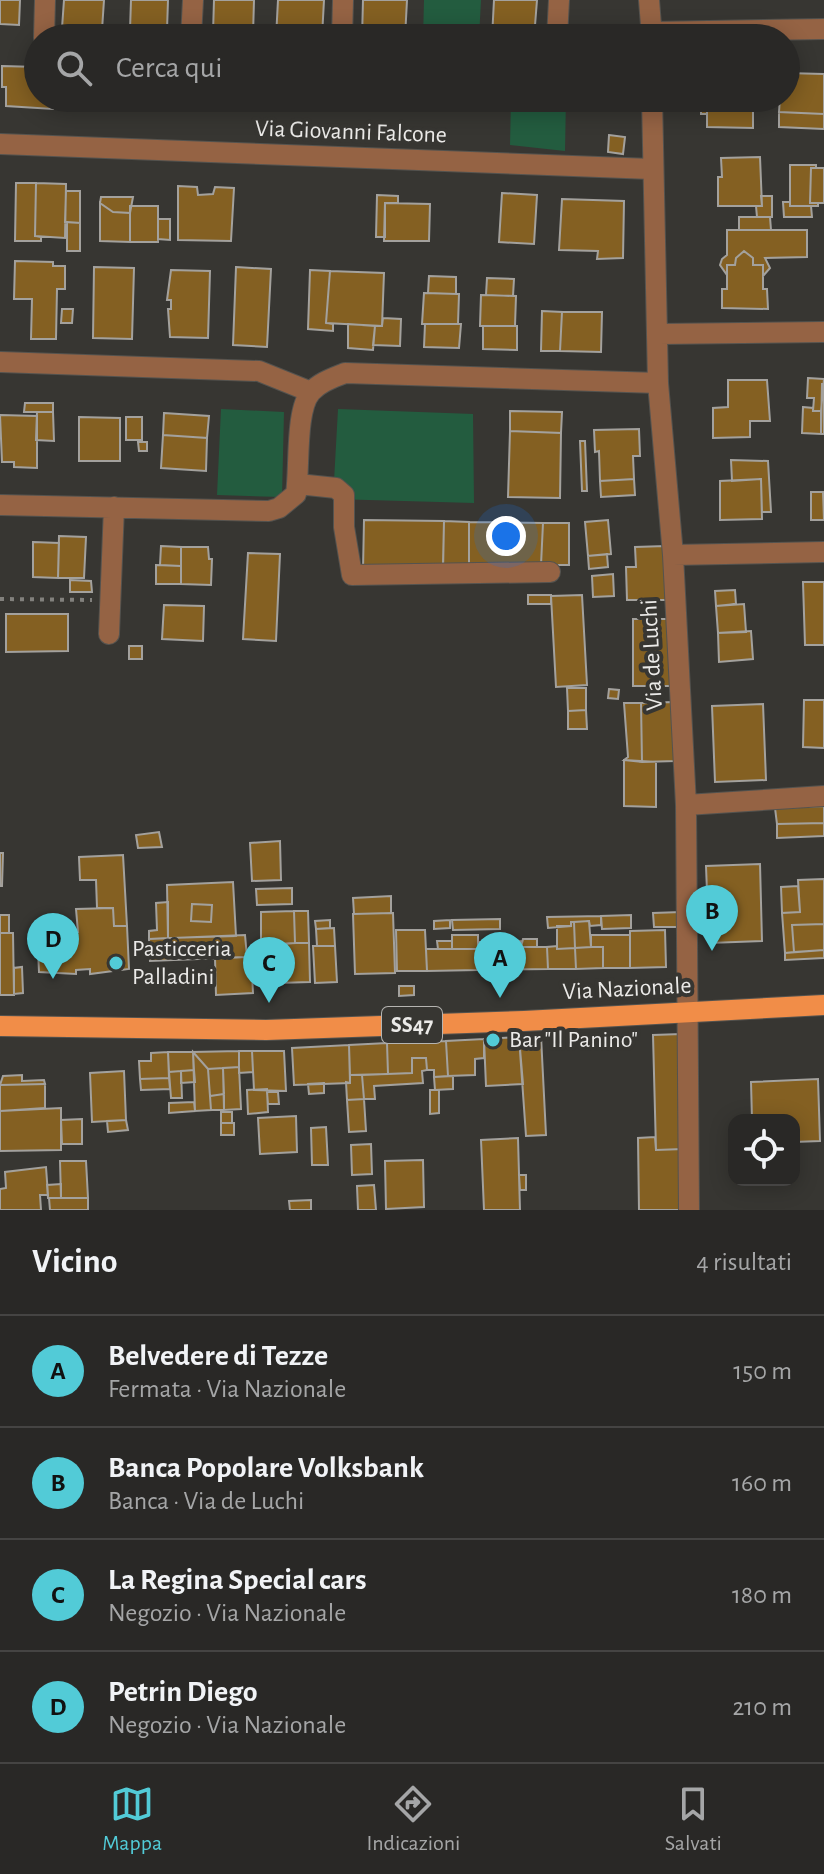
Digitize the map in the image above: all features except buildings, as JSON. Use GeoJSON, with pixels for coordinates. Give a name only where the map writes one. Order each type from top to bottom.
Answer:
{"type":"FeatureCollection","features":[{"type":"Feature","properties":{"kind":"main road","name":"Via Nazionale"},"geometry":{"type":"LineString","coordinates":[[0,1026],[266,1030],[824,1005]]}},
{"type":"Feature","properties":{"kind":"street"},"geometry":{"type":"LineString","coordinates":[[44,24],[45,0]]}},
{"type":"Feature","properties":{"kind":"street"},"geometry":{"type":"LineString","coordinates":[[192,24],[193,0]]}},
{"type":"Feature","properties":{"kind":"street"},"geometry":{"type":"LineString","coordinates":[[342,24],[343,0]]}},
{"type":"Feature","properties":{"kind":"street"},"geometry":{"type":"LineString","coordinates":[[558,24],[559,0]]}},
{"type":"Feature","properties":{"kind":"street"},"geometry":{"type":"LineString","coordinates":[[649,0],[651,24]]}},
{"type":"Feature","properties":{"kind":"street"},"geometry":{"type":"LineString","coordinates":[[800,30],[824,29]]}},
{"type":"Feature","properties":{"kind":"street","name":"Via de Luchi"},"geometry":{"type":"LineString","coordinates":[[652,112],[658,383],[673,555],[686,805],[689,1210]]}},
{"type":"Feature","properties":{"kind":"street","name":"Via Giovanni Falcone"},"geometry":{"type":"LineString","coordinates":[[0,144],[651,169]]}},
{"type":"Feature","properties":{"kind":"street"},"geometry":{"type":"LineString","coordinates":[[659,334],[824,332]]}},
{"type":"Feature","properties":{"kind":"street"},"geometry":{"type":"LineString","coordinates":[[0,362],[259,371],[311,392]]}},
{"type":"Feature","properties":{"kind":"street"},"geometry":{"type":"LineString","coordinates":[[0,505],[269,511],[288,503],[296,494],[303,407],[311,392],[327,380],[345,373],[658,383]]}},
{"type":"Feature","properties":{"kind":"street"},"geometry":{"type":"LineString","coordinates":[[298,484],[336,488],[344,495],[344,527],[352,575],[550,572]]}},
{"type":"Feature","properties":{"kind":"street"},"geometry":{"type":"LineString","coordinates":[[109,634],[114,507]]}},
{"type":"Feature","properties":{"kind":"street"},"geometry":{"type":"LineString","coordinates":[[673,555],[824,552]]}},
{"type":"Feature","properties":{"kind":"street"},"geometry":{"type":"LineString","coordinates":[[686,805],[824,796]]}},
{"type":"Feature","properties":{"kind":"path"},"geometry":{"type":"LineString","coordinates":[[0,599],[111,600]]}},
{"type":"Feature","properties":{"kind":"green space"},"geometry":{"type":"Polygon","coordinates":[[[424,0],[481,0],[480,24],[423,24],[424,0]]]}},
{"type":"Feature","properties":{"kind":"green space"},"geometry":{"type":"Polygon","coordinates":[[[511,112],[566,112],[565,151],[510,145],[511,112]]]}},
{"type":"Feature","properties":{"kind":"green space"},"geometry":{"type":"Polygon","coordinates":[[[221,409],[284,412],[282,497],[217,495],[221,409]]]}},
{"type":"Feature","properties":{"kind":"green space"},"geometry":{"type":"Polygon","coordinates":[[[338,409],[473,414],[474,503],[333,499],[338,409]]]}},
{"type":"Feature","properties":{"kind":"place","name":"Banca Popolare Volksbank"},"geometry":{"type":"Point","coordinates":[712,951]}},
{"type":"Feature","properties":{"kind":"place","name":"Pasticceria Palladini"},"geometry":{"type":"Point","coordinates":[116,963]}},
{"type":"Feature","properties":{"kind":"place","name":"Petrin Diego"},"geometry":{"type":"Point","coordinates":[53,979]}},
{"type":"Feature","properties":{"kind":"place","name":"Belvedere di Tezze"},"geometry":{"type":"Point","coordinates":[500,998]}},
{"type":"Feature","properties":{"kind":"place","name":"La Regina Special cars"},"geometry":{"type":"Point","coordinates":[269,1003]}},
{"type":"Feature","properties":{"kind":"place","name":"Bar \"Il Panino\""},"geometry":{"type":"Point","coordinates":[493,1040]}}]}
